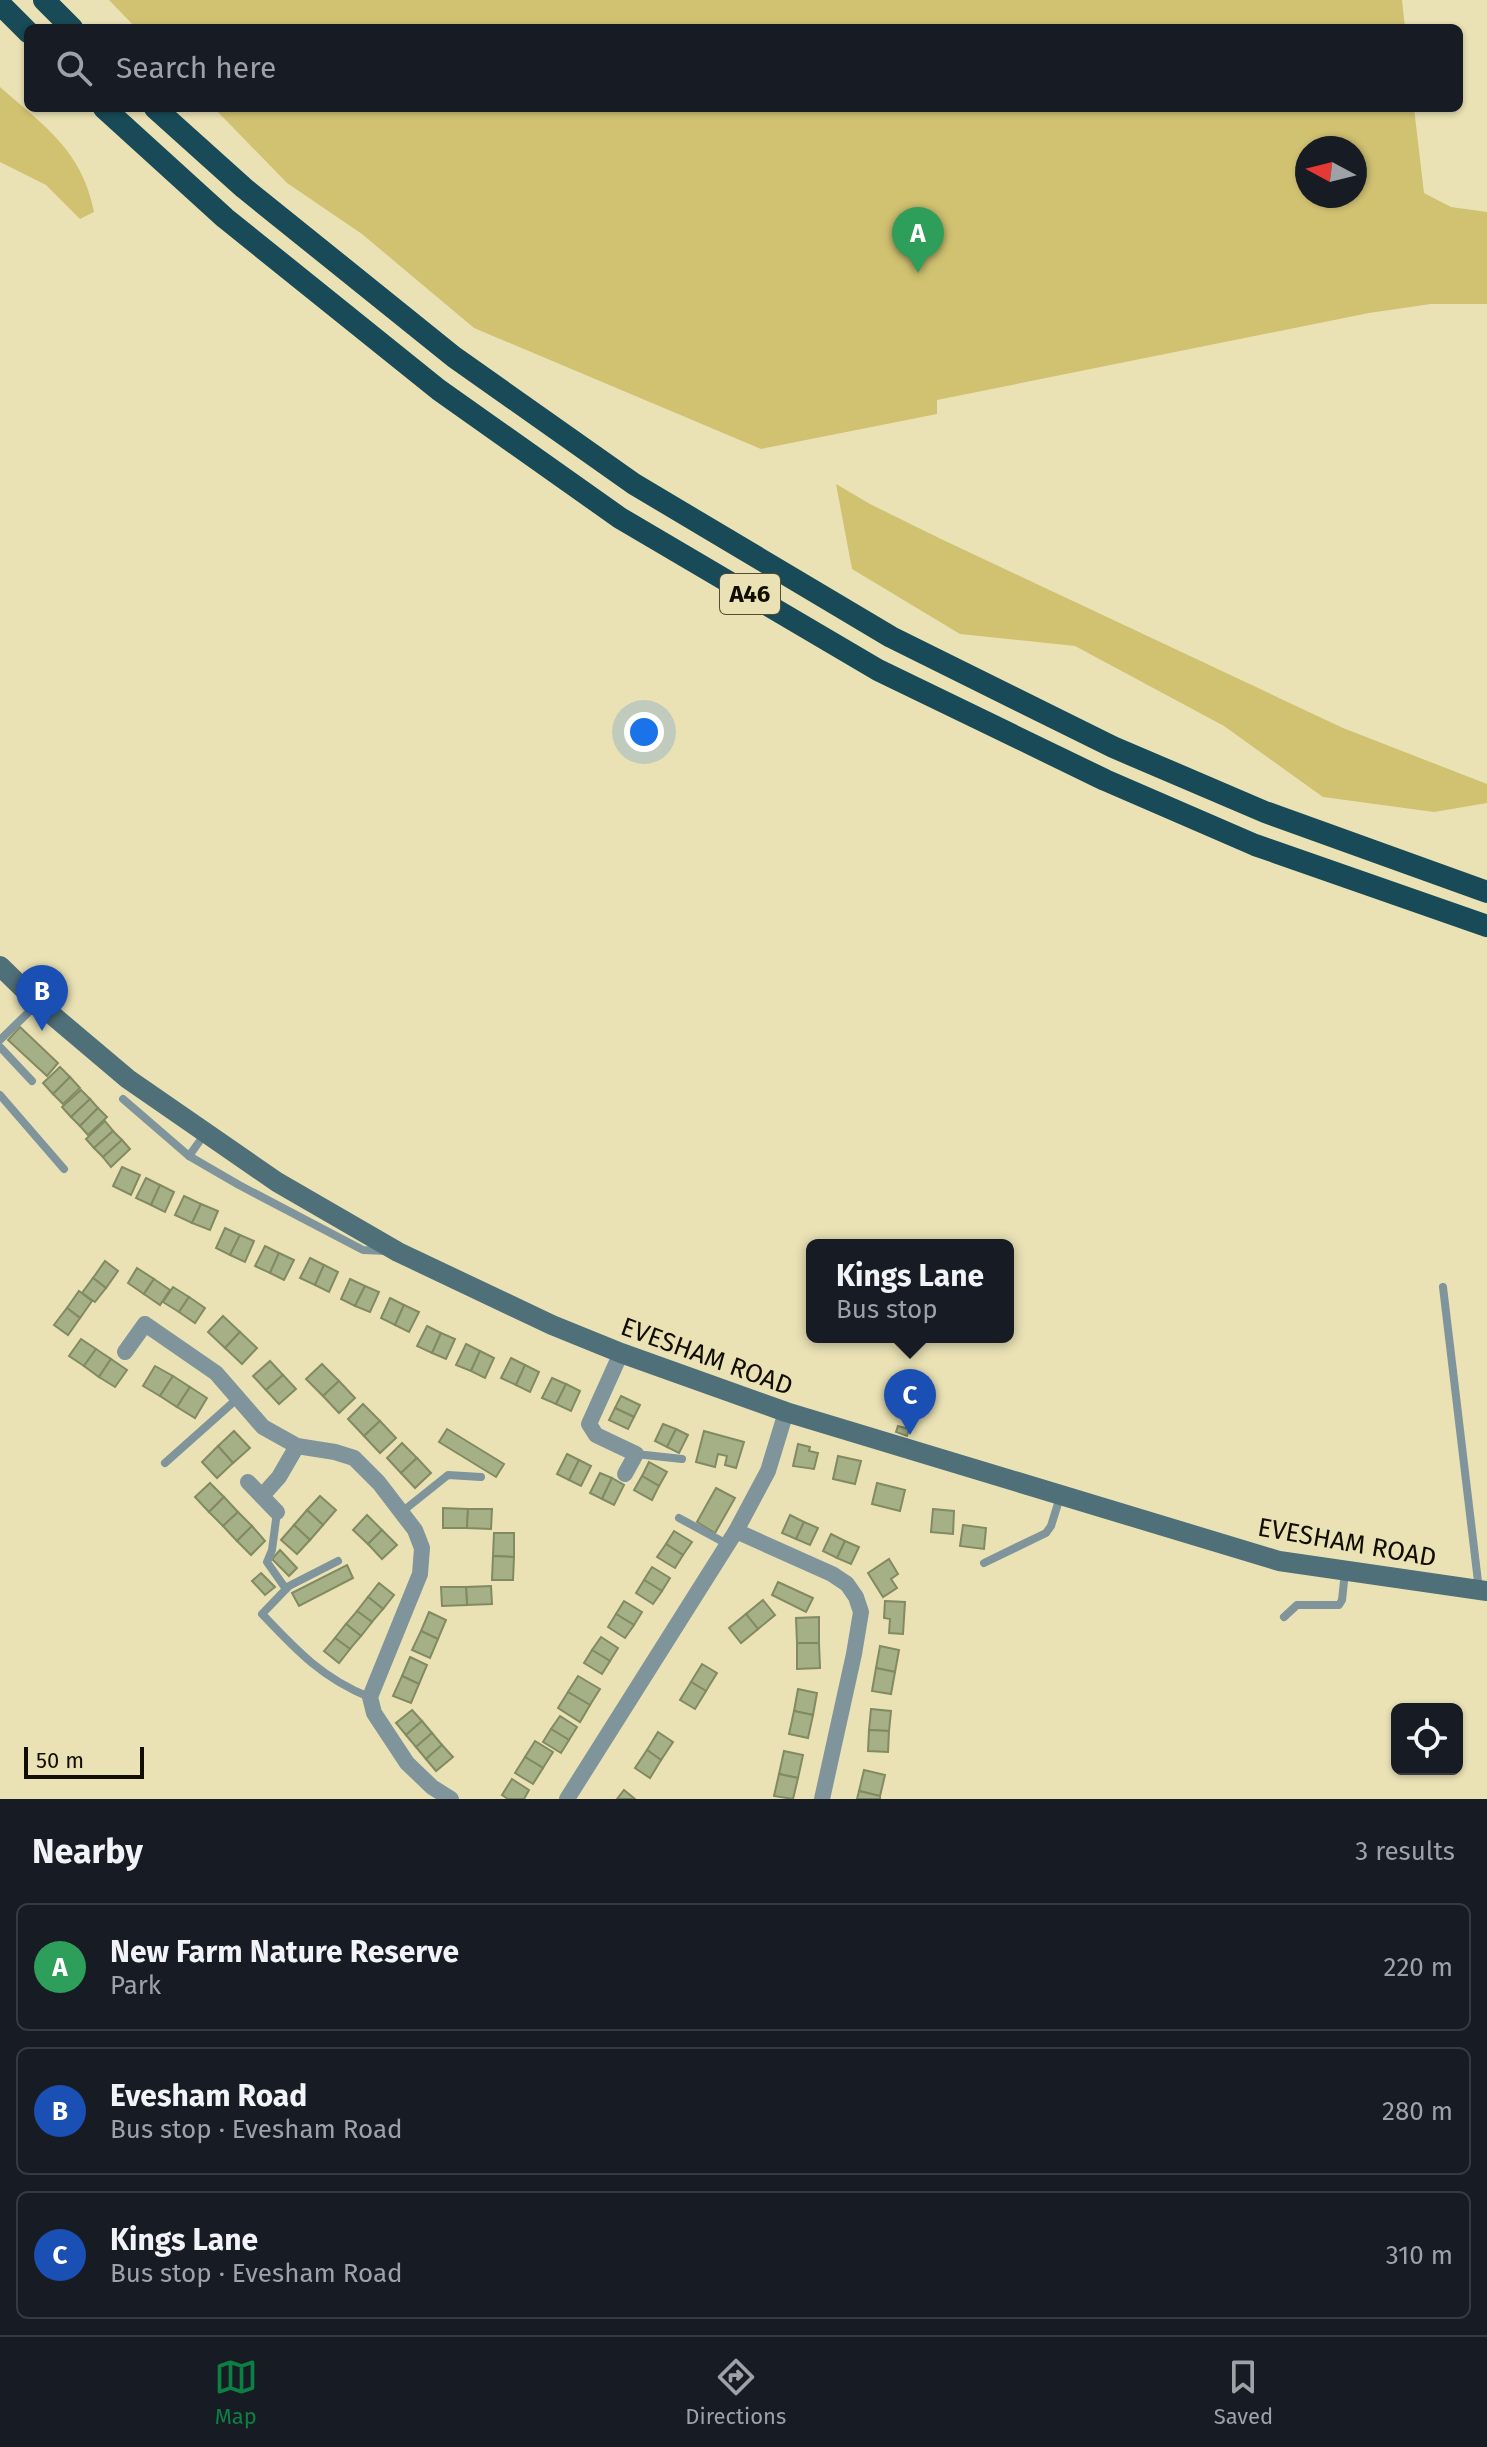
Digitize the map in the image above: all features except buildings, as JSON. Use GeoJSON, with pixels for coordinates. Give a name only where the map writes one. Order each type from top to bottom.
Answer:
{"type":"FeatureCollection","features":[{"type":"Feature","properties":{"kind":"highway"},"geometry":{"type":"LineString","coordinates":[[44,0],[68,24]]}},
{"type":"Feature","properties":{"kind":"highway"},"geometry":{"type":"LineString","coordinates":[[0,4],[24,28]]}},
{"type":"Feature","properties":{"kind":"highway","name":"A46"},"geometry":{"type":"LineString","coordinates":[[108,112],[225,218],[439,390],[620,518],[878,670],[1105,780],[1255,845],[1487,926]]}},
{"type":"Feature","properties":{"kind":"highway","name":"A46"},"geometry":{"type":"LineString","coordinates":[[159,112],[244,188],[467,366],[634,484],[891,637],[1113,747],[1237,800],[1487,892]]}},
{"type":"Feature","properties":{"kind":"main road","name":"EVESHAM ROAD"},"geometry":{"type":"LineString","coordinates":[[0,966],[38,1003],[128,1079],[277,1182],[398,1252],[485,1295],[621,1353],[786,1412],[1279,1561],[1483,1591]]}},
{"type":"Feature","properties":{"kind":"street"},"geometry":{"type":"LineString","coordinates":[[125,1352],[145,1324],[216,1373],[263,1427],[297,1446],[354,1458],[403,1511],[422,1548],[422,1561],[399,1630],[370,1697],[374,1713],[407,1763],[432,1787],[451,1799]]}},
{"type":"Feature","properties":{"kind":"street"},"geometry":{"type":"LineString","coordinates":[[621,1353],[589,1424],[596,1435],[636,1454],[625,1474]]}},
{"type":"Feature","properties":{"kind":"street"},"geometry":{"type":"LineString","coordinates":[[567,1799],[732,1538],[764,1479],[786,1412]]}},
{"type":"Feature","properties":{"kind":"street"},"geometry":{"type":"LineString","coordinates":[[262,1496],[279,1477],[297,1446]]}},
{"type":"Feature","properties":{"kind":"street"},"geometry":{"type":"LineString","coordinates":[[248,1482],[277,1512]]}},
{"type":"Feature","properties":{"kind":"street"},"geometry":{"type":"LineString","coordinates":[[732,1538],[832,1574],[847,1584],[856,1597],[861,1612],[822,1799]]}},
{"type":"Feature","properties":{"kind":"lane"},"geometry":{"type":"LineString","coordinates":[[0,1040],[38,1003]]}},
{"type":"Feature","properties":{"kind":"lane"},"geometry":{"type":"LineString","coordinates":[[0,1047],[32,1081]]}},
{"type":"Feature","properties":{"kind":"lane"},"geometry":{"type":"LineString","coordinates":[[0,1095],[64,1169]]}},
{"type":"Feature","properties":{"kind":"lane"},"geometry":{"type":"LineString","coordinates":[[123,1099],[189,1156],[239,1185],[363,1250],[398,1252]]}},
{"type":"Feature","properties":{"kind":"lane"},"geometry":{"type":"LineString","coordinates":[[189,1156],[205,1134]]}},
{"type":"Feature","properties":{"kind":"lane"},"geometry":{"type":"LineString","coordinates":[[1443,1287],[1483,1591]]}},
{"type":"Feature","properties":{"kind":"lane"},"geometry":{"type":"LineString","coordinates":[[165,1463],[238,1398]]}},
{"type":"Feature","properties":{"kind":"lane"},"geometry":{"type":"LineString","coordinates":[[636,1454],[682,1459]]}},
{"type":"Feature","properties":{"kind":"lane"},"geometry":{"type":"LineString","coordinates":[[403,1511],[448,1475],[481,1477]]}},
{"type":"Feature","properties":{"kind":"lane"},"geometry":{"type":"LineString","coordinates":[[984,1563],[1046,1533],[1060,1496]]}},
{"type":"Feature","properties":{"kind":"lane"},"geometry":{"type":"LineString","coordinates":[[277,1512],[277,1526],[267,1562],[286,1589]]}},
{"type":"Feature","properties":{"kind":"lane"},"geometry":{"type":"LineString","coordinates":[[679,1518],[732,1538]]}},
{"type":"Feature","properties":{"kind":"lane"},"geometry":{"type":"LineString","coordinates":[[338,1561],[289,1586],[262,1614],[307,1661],[334,1681],[370,1697]]}},
{"type":"Feature","properties":{"kind":"lane"},"geometry":{"type":"LineString","coordinates":[[1284,1617],[1297,1605],[1339,1605],[1345,1571]]}},
{"type":"Feature","properties":{"kind":"shaded area"},"geometry":{"type":"Polygon","coordinates":[[[109,0],[1402,0],[1405,24],[132,24],[109,0]]]}},
{"type":"Feature","properties":{"kind":"shaded area"},"geometry":{"type":"Polygon","coordinates":[[[0,87],[24,108],[24,112],[29,112],[46,127],[71,155],[88,190],[94,212],[80,219],[46,185],[0,162],[0,87]]]}},
{"type":"Feature","properties":{"kind":"shaded area"},"geometry":{"type":"Polygon","coordinates":[[[218,112],[1414,112],[1424,193],[1451,207],[1487,212],[1487,304],[1431,304],[1369,313],[937,400],[937,414],[761,449],[474,328],[362,234],[287,183],[218,112]]]}},
{"type":"Feature","properties":{"kind":"shaded area"},"geometry":{"type":"Polygon","coordinates":[[[836,484],[941,539],[1343,728],[1487,784],[1487,803],[1434,812],[1323,797],[1224,726],[1075,646],[960,634],[852,569],[836,484]]]}},
{"type":"Feature","properties":{"kind":"place","name":"New Farm Nature Reserve"},"geometry":{"type":"Point","coordinates":[918,273]}},
{"type":"Feature","properties":{"kind":"place","name":"Evesham Road"},"geometry":{"type":"Point","coordinates":[42,1031]}},
{"type":"Feature","properties":{"kind":"place","name":"Kings Lane"},"geometry":{"type":"Point","coordinates":[910,1435]}}]}
